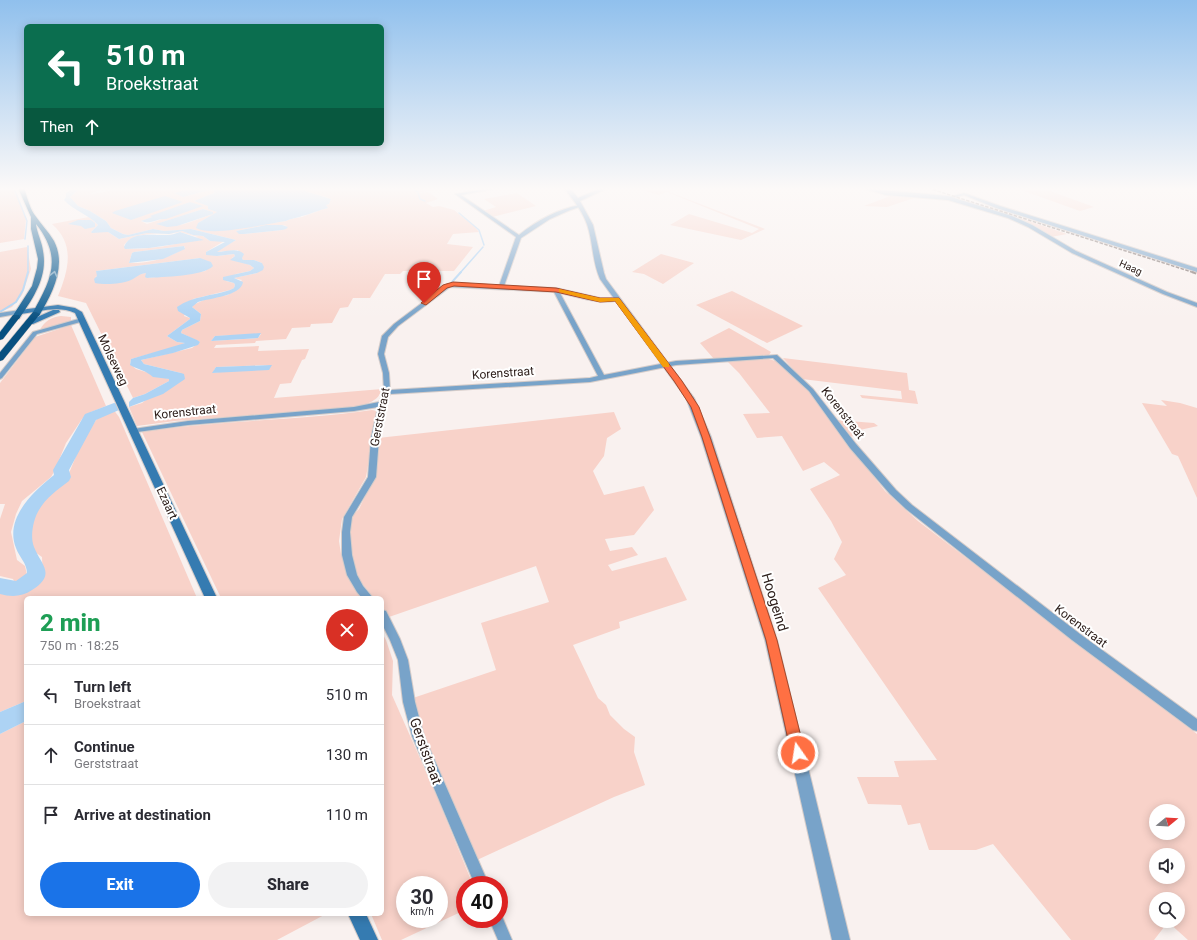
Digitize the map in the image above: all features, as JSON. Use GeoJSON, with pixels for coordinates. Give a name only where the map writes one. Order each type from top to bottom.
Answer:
{"type":"FeatureCollection","features":[{"type":"Feature","properties":{"kind":"highway"},"geometry":{"type":"LineString","coordinates":[[0,358],[30,322],[37,311]]}},
{"type":"Feature","properties":{"kind":"highway"},"geometry":{"type":"LineString","coordinates":[[0,338],[18,314]]}},
{"type":"Feature","properties":{"kind":"main road"},"geometry":{"type":"LineString","coordinates":[[18,314],[34,288],[41,263],[41,252],[35,232]]}},
{"type":"Feature","properties":{"kind":"main road"},"geometry":{"type":"LineString","coordinates":[[37,311],[52,282],[56,265],[57,256],[46,232]]}},
{"type":"Feature","properties":{"kind":"main road"},"geometry":{"type":"LineString","coordinates":[[18,314],[69,308],[78,312],[81,318]]}},
{"type":"Feature","properties":{"kind":"main road"},"geometry":{"type":"LineString","coordinates":[[37,311],[71,313],[81,318]]}},
{"type":"Feature","properties":{"kind":"main road"},"geometry":{"type":"LineString","coordinates":[[30,322],[58,312]]}},
{"type":"Feature","properties":{"kind":"main road","name":"Molseweg"},"geometry":{"type":"LineString","coordinates":[[81,318],[123,409]]}},
{"type":"Feature","properties":{"kind":"main road","name":"Ezaart"},"geometry":{"type":"LineString","coordinates":[[123,409],[210,596]]}},
{"type":"Feature","properties":{"kind":"main road"},"geometry":{"type":"LineString","coordinates":[[358,916],[369,940]]}},
{"type":"Feature","properties":{"kind":"street"},"geometry":{"type":"LineString","coordinates":[[512,232],[519,238]]}},
{"type":"Feature","properties":{"kind":"street"},"geometry":{"type":"LineString","coordinates":[[501,287],[519,238],[525,232]]}},
{"type":"Feature","properties":{"kind":"street","name":"Hoogeind"},"geometry":{"type":"LineString","coordinates":[[592,232],[601,275],[617,300],[690,398],[696,412],[763,612],[782,683],[841,940]]}},
{"type":"Feature","properties":{"kind":"street","name":"Haag"},"geometry":{"type":"LineString","coordinates":[[1039,232],[1074,252],[1165,293],[1197,305]]}},
{"type":"Feature","properties":{"kind":"street"},"geometry":{"type":"LineString","coordinates":[[1077,232],[1197,270]]}},
{"type":"Feature","properties":{"kind":"street","name":"Gerststraat"},"geometry":{"type":"LineString","coordinates":[[366,596],[360,589],[352,575],[346,532],[348,517],[372,477],[375,438],[382,404],[387,392],[386,373],[380,351],[385,336],[396,325],[450,285],[556,290],[600,300],[617,300]]}},
{"type":"Feature","properties":{"kind":"street"},"geometry":{"type":"LineString","coordinates":[[556,290],[602,378]]}},
{"type":"Feature","properties":{"kind":"street"},"geometry":{"type":"LineString","coordinates":[[0,317],[18,314]]}},
{"type":"Feature","properties":{"kind":"street"},"geometry":{"type":"LineString","coordinates":[[0,377],[35,333],[81,318]]}},
{"type":"Feature","properties":{"kind":"street","name":"Korenstraat"},"geometry":{"type":"LineString","coordinates":[[387,392],[602,378],[676,363],[775,356],[811,390],[853,446],[888,486],[909,507],[1076,637],[1197,726]]}},
{"type":"Feature","properties":{"kind":"street","name":"Korenstraat"},"geometry":{"type":"LineString","coordinates":[[133,431],[188,422],[354,409],[382,404]]}},
{"type":"Feature","properties":{"kind":"street","name":"Gerststraat"},"geometry":{"type":"LineString","coordinates":[[384,618],[395,639],[403,660],[409,702],[418,736],[478,876]]}},
{"type":"Feature","properties":{"kind":"street"},"geometry":{"type":"LineString","coordinates":[[500,928],[505,940]]}},
{"type":"Feature","properties":{"kind":"shaded area"},"geometry":{"type":"Polygon","coordinates":[[[0,232],[25,232],[24,239],[0,243],[0,232]]]}},
{"type":"Feature","properties":{"kind":"shaded area"},"geometry":{"type":"Polygon","coordinates":[[[60,232],[108,232],[119,239],[147,233],[160,234],[150,234],[136,237],[124,245],[126,249],[180,243],[198,237],[180,232],[173,233],[178,232],[184,232],[203,236],[210,241],[224,241],[206,252],[217,256],[234,254],[235,256],[232,258],[254,268],[250,271],[236,274],[226,281],[234,283],[234,288],[193,299],[184,316],[190,319],[167,336],[177,342],[185,343],[131,359],[130,364],[136,369],[169,379],[169,381],[145,394],[133,398],[86,303],[58,296],[65,277],[68,258],[67,249],[60,232]],[[184,246],[134,252],[132,253],[129,263],[158,260],[185,248],[184,246]],[[200,258],[96,271],[98,276],[95,277],[130,280],[138,274],[146,273],[147,278],[206,271],[200,258]]]}},
{"type":"Feature","properties":{"kind":"shaded area"},"geometry":{"type":"Polygon","coordinates":[[[119,232],[141,232],[128,235],[119,232]]]}},
{"type":"Feature","properties":{"kind":"shaded area"},"geometry":{"type":"Polygon","coordinates":[[[203,232],[238,232],[244,234],[264,232],[479,232],[453,234],[447,244],[473,247],[454,271],[403,271],[400,274],[385,274],[370,298],[353,298],[348,307],[340,308],[332,323],[311,324],[310,327],[292,328],[286,339],[256,341],[255,343],[216,345],[214,348],[259,346],[258,351],[309,349],[291,383],[280,384],[274,398],[382,389],[378,396],[372,401],[356,407],[175,421],[137,426],[129,407],[142,403],[181,373],[144,364],[141,360],[192,348],[200,342],[181,333],[182,330],[200,321],[201,314],[192,307],[193,305],[208,298],[228,295],[242,280],[233,278],[257,273],[262,263],[254,260],[243,260],[238,250],[217,252],[236,240],[203,232]],[[261,334],[215,336],[211,341],[258,338],[261,334]],[[271,365],[216,367],[213,373],[271,365]]]}},
{"type":"Feature","properties":{"kind":"shaded area"},"geometry":{"type":"Polygon","coordinates":[[[703,232],[748,232],[759,232],[741,240],[703,232]]]}},
{"type":"Feature","properties":{"kind":"shaded area"},"geometry":{"type":"Polygon","coordinates":[[[1041,232],[1061,232],[1067,234],[1051,237],[1041,232]]]}},
{"type":"Feature","properties":{"kind":"shaded area"},"geometry":{"type":"Polygon","coordinates":[[[27,247],[31,269],[22,295],[12,307],[0,312],[0,252],[27,247]]]}},
{"type":"Feature","properties":{"kind":"shaded area"},"geometry":{"type":"Polygon","coordinates":[[[661,254],[694,263],[663,284],[644,274],[632,272],[661,254]]]}},
{"type":"Feature","properties":{"kind":"shaded area"},"geometry":{"type":"Polygon","coordinates":[[[732,291],[803,326],[767,343],[696,305],[732,291]]]}},
{"type":"Feature","properties":{"kind":"shaded area"},"geometry":{"type":"Polygon","coordinates":[[[54,317],[71,317],[71,322],[40,330],[49,320],[54,317]]]}},
{"type":"Feature","properties":{"kind":"shaded area"},"geometry":{"type":"Polygon","coordinates":[[[71,325],[106,406],[91,412],[82,419],[66,443],[51,477],[22,501],[16,514],[11,532],[17,560],[25,566],[27,575],[22,583],[15,583],[13,579],[0,576],[0,519],[5,504],[0,504],[0,383],[35,337],[71,325]]]}},
{"type":"Feature","properties":{"kind":"shaded area"},"geometry":{"type":"Polygon","coordinates":[[[729,328],[771,352],[769,355],[714,359],[700,343],[729,328]]]}},
{"type":"Feature","properties":{"kind":"shaded area"},"geometry":{"type":"Polygon","coordinates":[[[765,358],[779,362],[812,393],[818,395],[836,420],[874,423],[878,426],[855,431],[857,436],[843,437],[885,491],[918,521],[1197,734],[1197,940],[1188,940],[1175,928],[1185,928],[1185,892],[1149,892],[1149,928],[1163,928],[1154,940],[1071,940],[993,844],[976,850],[929,850],[920,823],[908,825],[901,805],[868,804],[857,777],[899,777],[894,761],[937,760],[818,588],[846,575],[834,559],[842,542],[831,521],[810,489],[840,475],[824,462],[803,471],[782,436],[757,438],[743,414],[770,413],[739,373],[727,361],[765,358]]]}},
{"type":"Feature","properties":{"kind":"shaded area"},"geometry":{"type":"Polygon","coordinates":[[[783,358],[907,373],[909,390],[915,391],[918,404],[862,398],[860,395],[902,399],[901,391],[802,379],[783,358]]]}},
{"type":"Feature","properties":{"kind":"shaded area"},"geometry":{"type":"Polygon","coordinates":[[[1161,400],[1197,408],[1197,498],[1178,456],[1172,454],[1142,403],[1167,406],[1161,400]]]}},
{"type":"Feature","properties":{"kind":"shaded area"},"geometry":{"type":"Polygon","coordinates":[[[113,409],[119,417],[196,596],[24,596],[24,702],[0,712],[0,591],[18,592],[25,590],[31,588],[40,579],[42,573],[42,557],[35,552],[31,540],[32,523],[38,506],[67,478],[81,444],[100,415],[113,409]]]}},
{"type":"Feature","properties":{"kind":"shaded area"},"geometry":{"type":"Polygon","coordinates":[[[372,410],[377,411],[366,477],[342,519],[339,541],[341,554],[354,587],[360,596],[220,596],[142,432],[200,425],[343,414],[372,410]]]}},
{"type":"Feature","properties":{"kind":"shaded area"},"geometry":{"type":"Polygon","coordinates":[[[614,412],[621,429],[607,438],[604,456],[593,471],[604,495],[644,486],[654,510],[634,535],[605,539],[610,551],[632,547],[638,555],[608,565],[612,571],[666,557],[687,600],[619,622],[620,628],[573,645],[598,698],[606,705],[610,715],[624,729],[635,737],[634,752],[645,785],[614,797],[477,860],[417,720],[413,698],[496,670],[481,623],[549,602],[536,566],[389,617],[384,611],[384,596],[372,596],[361,582],[355,571],[351,554],[350,532],[353,515],[359,509],[375,476],[378,438],[614,412]]]}},
{"type":"Feature","properties":{"kind":"shaded area"},"geometry":{"type":"Polygon","coordinates":[[[384,636],[393,661],[392,695],[438,799],[469,876],[456,876],[456,914],[448,918],[448,876],[396,876],[396,928],[427,928],[401,940],[382,940],[372,916],[384,916],[384,636]]]}},
{"type":"Feature","properties":{"kind":"shaded area"},"geometry":{"type":"Polygon","coordinates":[[[24,722],[24,916],[322,916],[277,940],[0,940],[0,734],[24,722]]]}},
{"type":"Feature","properties":{"kind":"water"},"geometry":{"type":"Polygon","coordinates":[[[91,232],[119,232],[128,235],[141,232],[178,232],[169,234],[147,233],[119,239],[108,232],[91,232]]]}},
{"type":"Feature","properties":{"kind":"water"},"geometry":{"type":"Polygon","coordinates":[[[180,232],[204,240],[149,248],[125,249],[124,247],[131,238],[137,236],[170,235],[180,232]]]}},
{"type":"Feature","properties":{"kind":"water"},"geometry":{"type":"Polygon","coordinates":[[[184,232],[203,232],[236,240],[217,252],[231,250],[241,252],[244,254],[242,258],[243,260],[254,260],[262,263],[264,267],[263,270],[257,273],[234,278],[243,282],[241,287],[237,290],[224,296],[198,302],[192,307],[201,314],[200,321],[182,330],[181,333],[200,342],[198,345],[173,353],[141,360],[144,364],[184,374],[185,379],[163,394],[129,407],[129,402],[133,398],[145,394],[169,381],[169,379],[153,377],[130,365],[131,359],[185,343],[177,342],[167,336],[190,319],[178,311],[177,307],[183,303],[234,288],[234,283],[223,280],[223,277],[250,271],[254,268],[250,265],[230,260],[235,256],[234,254],[217,256],[206,255],[206,252],[225,242],[210,241],[203,236],[184,232]]]}},
{"type":"Feature","properties":{"kind":"water"},"geometry":{"type":"Polygon","coordinates":[[[237,232],[264,232],[244,234],[239,234],[237,232]]]}},
{"type":"Feature","properties":{"kind":"water"},"geometry":{"type":"Polygon","coordinates":[[[184,246],[185,249],[163,259],[129,263],[132,253],[134,252],[184,246]]]}},
{"type":"Feature","properties":{"kind":"water"},"geometry":{"type":"Polygon","coordinates":[[[200,258],[211,262],[213,266],[201,272],[192,274],[147,278],[145,277],[146,273],[131,280],[118,283],[95,283],[94,279],[97,276],[96,271],[200,258]]]}},
{"type":"Feature","properties":{"kind":"water"},"geometry":{"type":"Polygon","coordinates":[[[261,333],[258,338],[211,341],[215,336],[261,333]]]}},
{"type":"Feature","properties":{"kind":"water"},"geometry":{"type":"Polygon","coordinates":[[[272,365],[269,370],[212,373],[216,367],[272,365]]]}},
{"type":"Feature","properties":{"kind":"water"},"geometry":{"type":"Polygon","coordinates":[[[24,702],[24,722],[0,734],[0,712],[24,702]]]}},
{"type":"Feature","properties":{"kind":"waterway"},"geometry":{"type":"LineString","coordinates":[[25,239],[26,232]]}},
{"type":"Feature","properties":{"kind":"waterway"},"geometry":{"type":"LineString","coordinates":[[480,232],[484,245]]}},
{"type":"Feature","properties":{"kind":"waterway"},"geometry":{"type":"LineString","coordinates":[[28,246],[28,272]]}},
{"type":"Feature","properties":{"kind":"waterway"},"geometry":{"type":"LineString","coordinates":[[460,273],[483,247]]}},
{"type":"Feature","properties":{"kind":"waterway"},"geometry":{"type":"LineString","coordinates":[[0,312],[16,302],[23,290],[28,272]]}},
{"type":"Feature","properties":{"kind":"waterway"},"geometry":{"type":"LineString","coordinates":[[452,282],[461,272]]}},
{"type":"Feature","properties":{"kind":"waterway"},"geometry":{"type":"LineString","coordinates":[[0,586],[11,589],[20,588],[28,584],[36,576],[35,564],[23,542],[27,515],[33,504],[40,496],[63,477],[61,470],[90,417],[114,407]]}},
{"type":"Feature","properties":{"kind":"railway"},"geometry":{"type":"LineString","coordinates":[[1066,232],[1193,272]]}},
{"type":"Feature","properties":{"kind":"railway"},"geometry":{"type":"LineString","coordinates":[[1193,272],[1197,274]]}},
{"type":"Feature","properties":{"kind":"slow traffic"},"geometry":{"type":"LineString","coordinates":[[561,291],[600,300],[617,300],[666,365]]}},
{"type":"Feature","properties":{"kind":"route"},"geometry":{"type":"LineString","coordinates":[[424,303],[445,287],[453,284],[556,290],[600,300],[617,300],[678,381],[695,407],[772,640],[798,753]]}}]}
